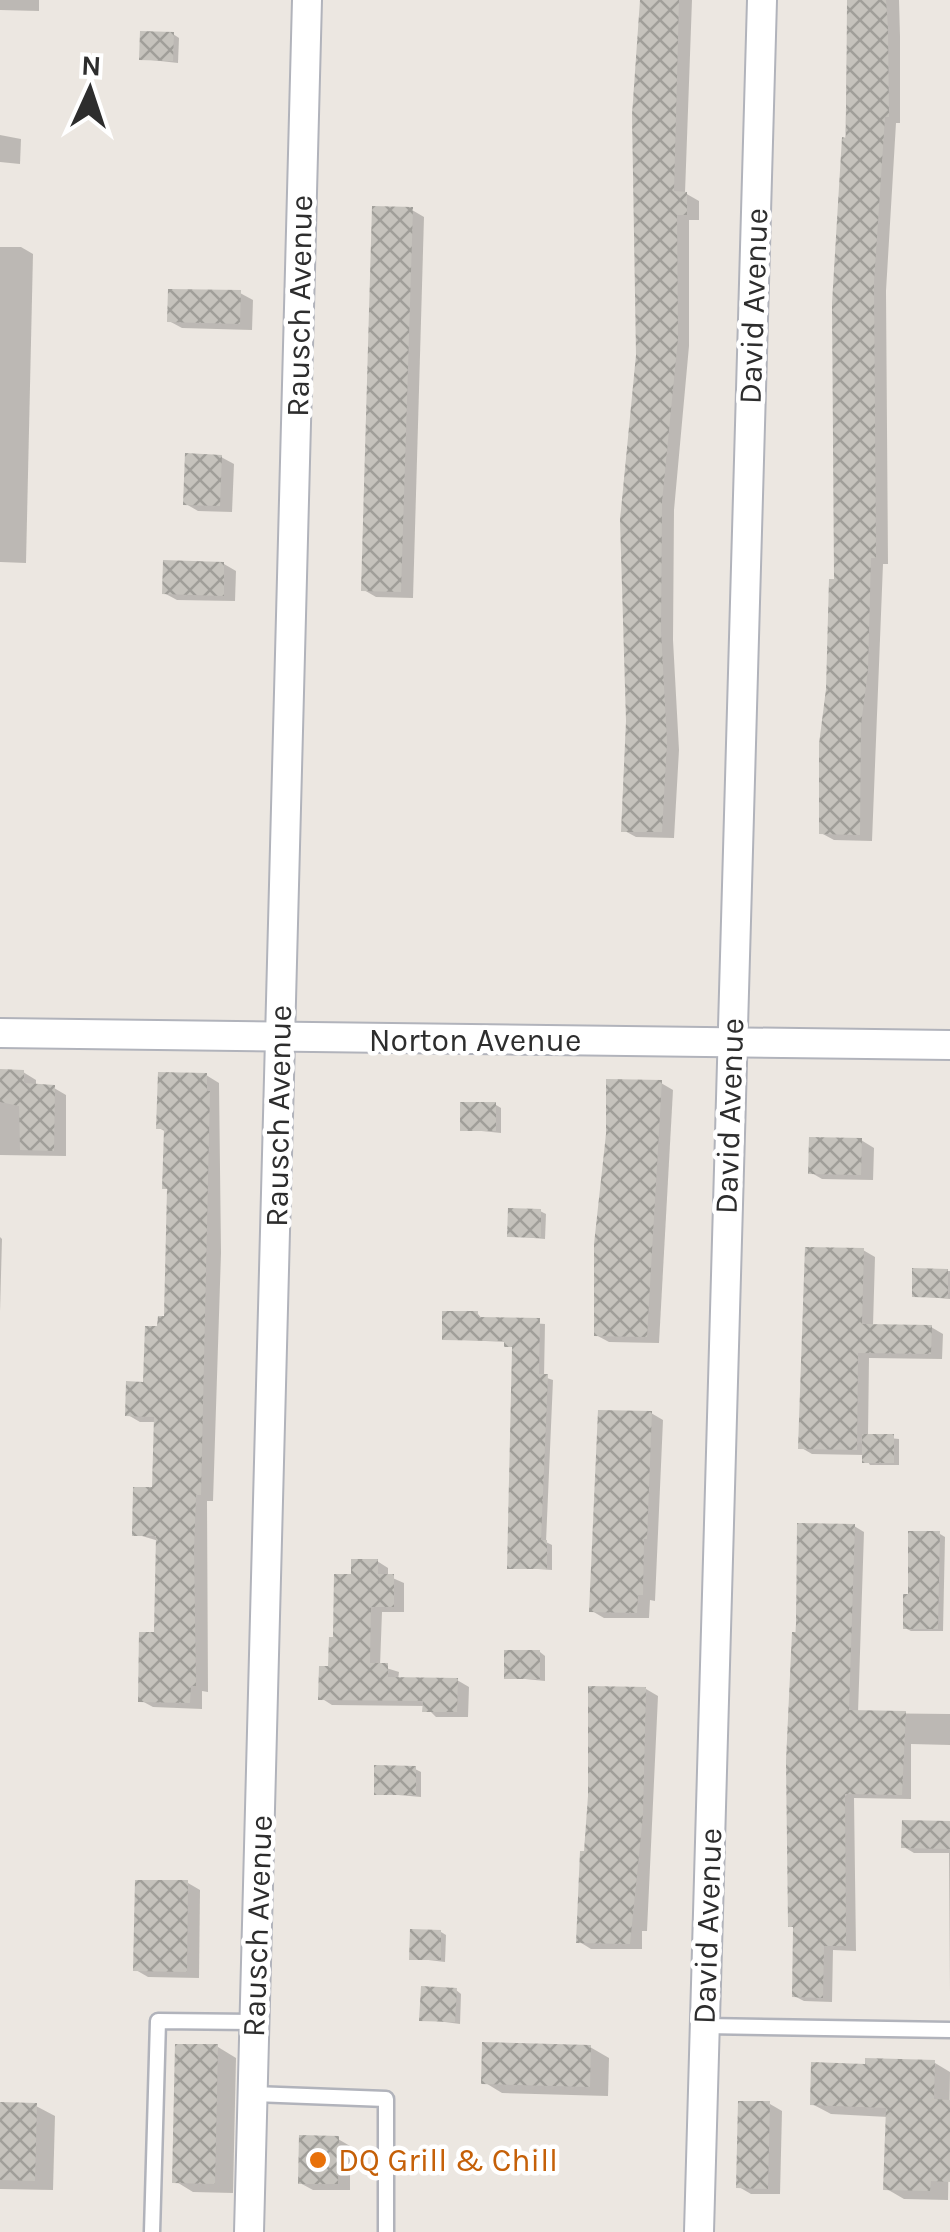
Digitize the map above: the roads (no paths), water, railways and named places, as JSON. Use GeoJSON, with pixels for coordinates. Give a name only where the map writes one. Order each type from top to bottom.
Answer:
{"type":"FeatureCollection","features":[{"type":"Feature","properties":{"kind":"street","name":"Rausch Avenue"},"geometry":{"type":"LineString","coordinates":[[249,2232],[307,0]]}},
{"type":"Feature","properties":{"kind":"street","name":"David Avenue"},"geometry":{"type":"LineString","coordinates":[[700,2232],[762,0]]}},
{"type":"Feature","properties":{"kind":"street","name":"Norton Avenue"},"geometry":{"type":"LineString","coordinates":[[0,1034],[950,1045]]}},
{"type":"Feature","properties":{"kind":"lane"},"geometry":{"type":"LineString","coordinates":[[152,2232],[158,2021],[254,2022]]}},
{"type":"Feature","properties":{"kind":"lane"},"geometry":{"type":"LineString","coordinates":[[705,2026],[950,2030]]}},
{"type":"Feature","properties":{"kind":"lane"},"geometry":{"type":"LineString","coordinates":[[252,2094],[386,2099],[386,2232]]}},
{"type":"Feature","properties":{"kind":"place","name":"DQ Grill & Chill"},"geometry":{"type":"Point","coordinates":[318,2160]}}]}
